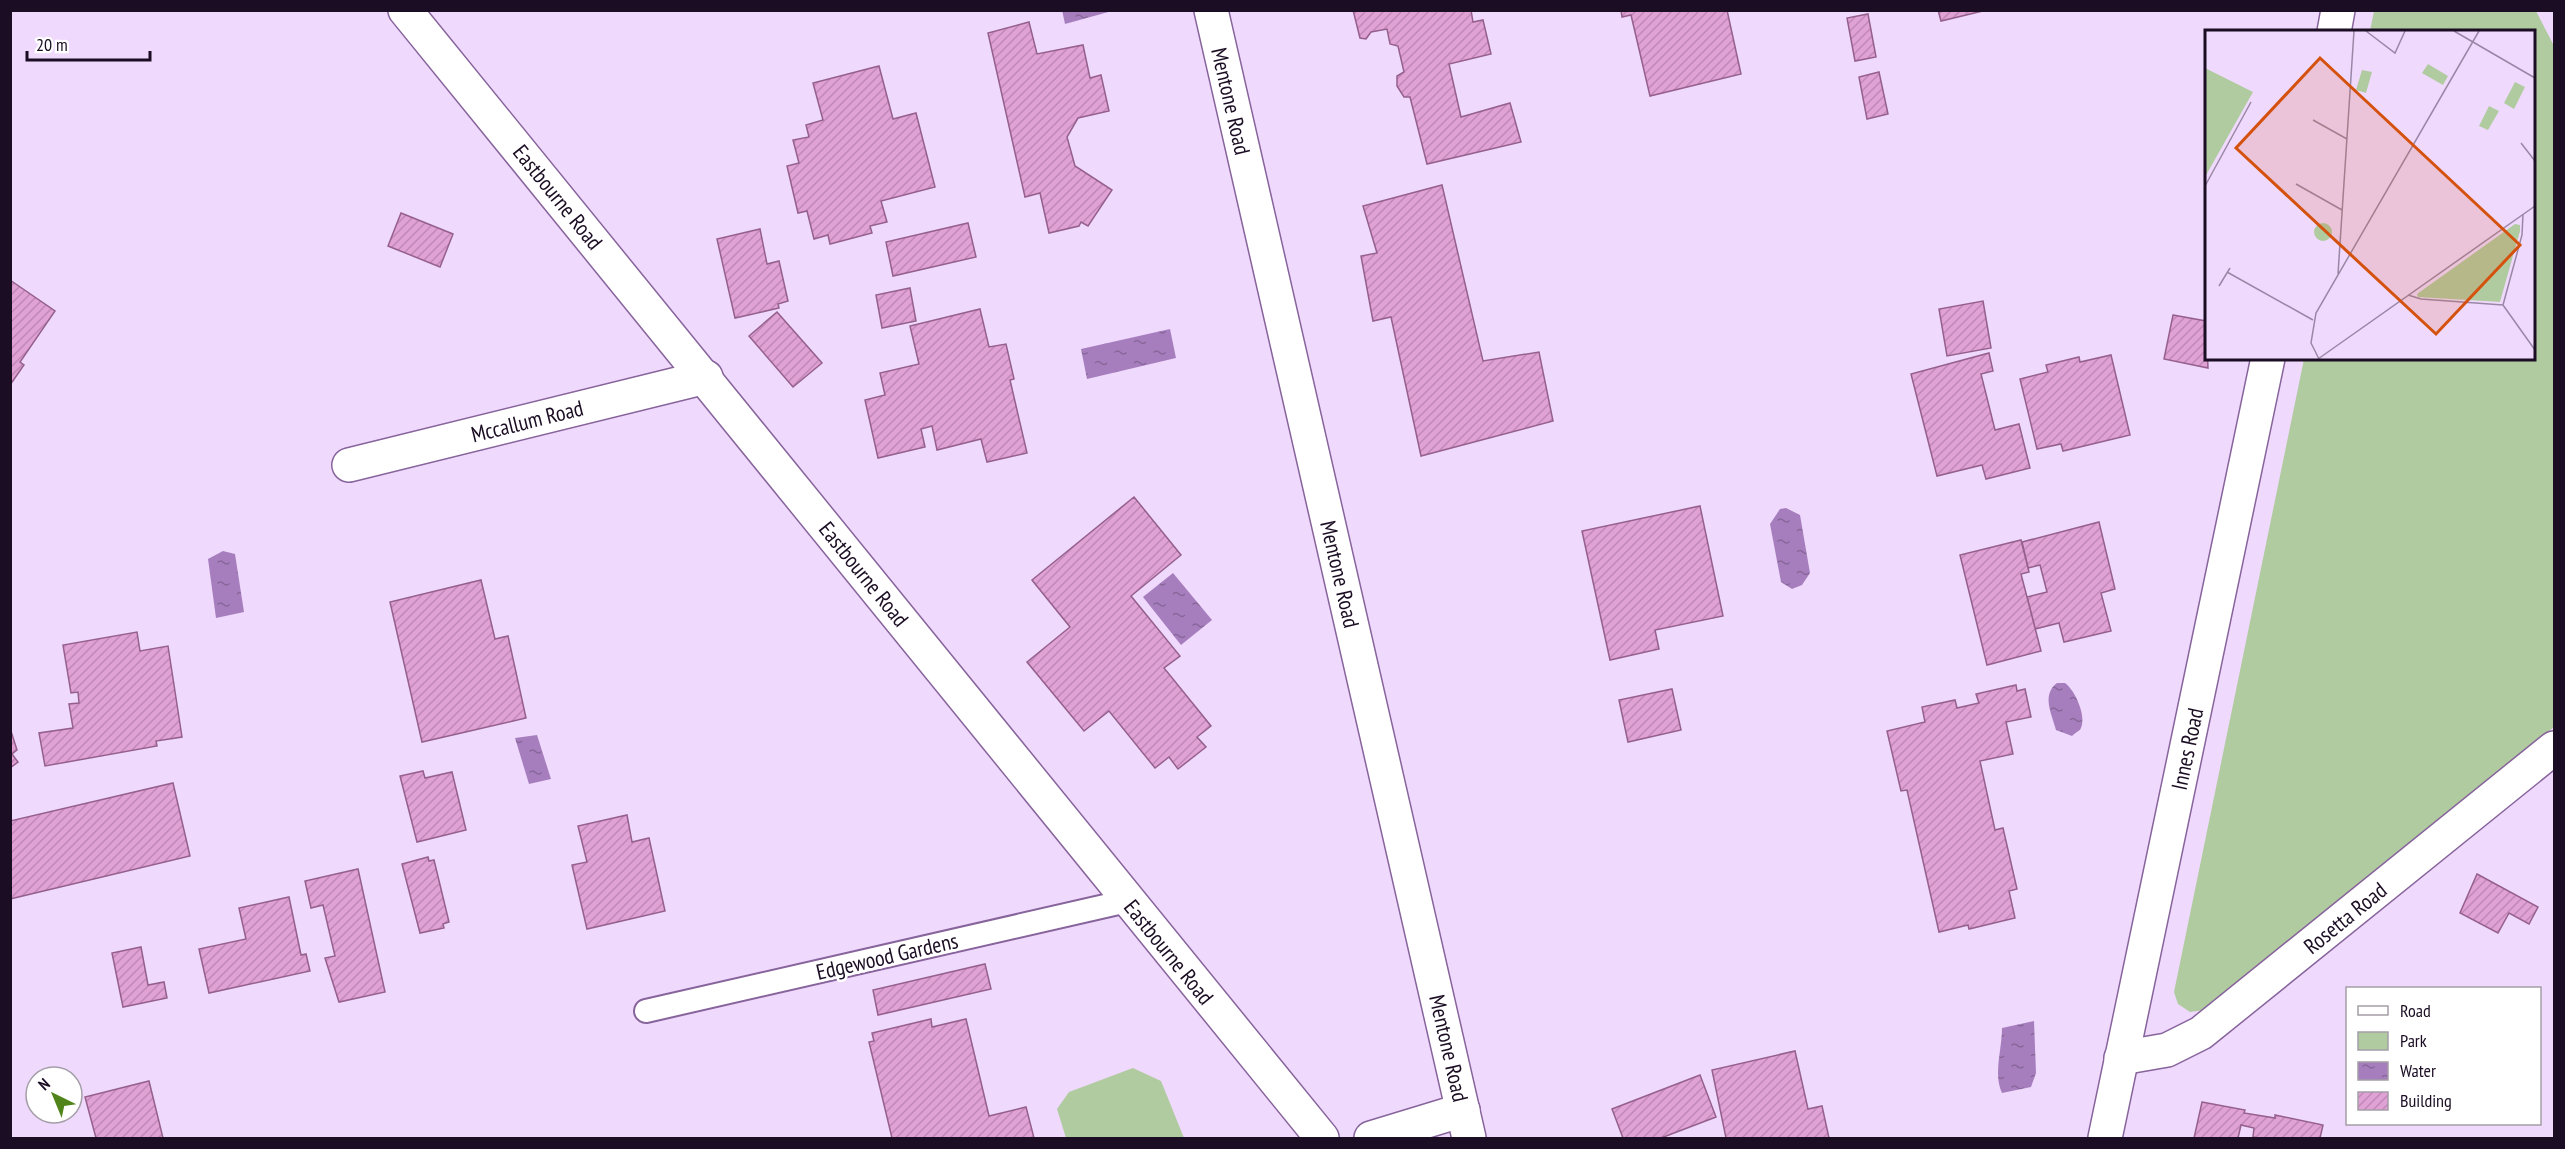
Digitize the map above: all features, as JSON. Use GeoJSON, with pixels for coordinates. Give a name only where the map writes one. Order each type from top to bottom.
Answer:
{"type":"FeatureCollection","features":[{"type":"Feature","properties":{"kind":"street","name":"Eastbourne Road"},"geometry":{"type":"LineString","coordinates":[[405,10],[706,377],[1127,901],[1322,1138]]}},
{"type":"Feature","properties":{"kind":"street","name":"Mentone Road"},"geometry":{"type":"LineString","coordinates":[[1211,10],[1466,1124]]}},
{"type":"Feature","properties":{"kind":"street"},"geometry":{"type":"LineString","coordinates":[[2334,30],[2338,10]]}},
{"type":"Feature","properties":{"kind":"street","name":"Innes Road"},"geometry":{"type":"LineString","coordinates":[[2105,1138],[2268,360]]}},
{"type":"Feature","properties":{"kind":"street","name":"Mccallum Road"},"geometry":{"type":"LineString","coordinates":[[349,465],[706,377]]}},
{"type":"Feature","properties":{"kind":"street","name":"Rosetta Road"},"geometry":{"type":"LineString","coordinates":[[2121,1058],[2166,1050],[2201,1033],[2554,748]]}},
{"type":"Feature","properties":{"kind":"street"},"geometry":{"type":"LineString","coordinates":[[1371,1138],[1466,1124]]}},
{"type":"Feature","properties":{"kind":"lane","name":"Edgewood Gardens"},"geometry":{"type":"LineString","coordinates":[[646,1011],[1127,901]]}},
{"type":"Feature","properties":{"kind":"green space"},"geometry":{"type":"Polygon","coordinates":[[[2374,11],[2536,11],[2554,46],[2554,727],[2204,1010],[2190,1012],[2178,1004],[2174,992],[2304,360],[2535,360],[2535,30],[2370,30],[2374,11]]]}},
{"type":"Feature","properties":{"kind":"green space"},"geometry":{"type":"Polygon","coordinates":[[[1133,1068],[1161,1081],[1184,1138],[1066,1138],[1057,1109],[1069,1092],[1133,1068]]]}},
{"type":"Feature","properties":{"kind":"water"},"geometry":{"type":"Polygon","coordinates":[[[1062,10],[1112,10],[1112,11],[1065,24],[1062,10]]]}},
{"type":"Feature","properties":{"kind":"water"},"geometry":{"type":"Polygon","coordinates":[[[1170,329],[1176,358],[1087,379],[1081,349],[1170,329]]]}},
{"type":"Feature","properties":{"kind":"water"},"geometry":{"type":"Polygon","coordinates":[[[1786,508],[1800,515],[1810,573],[1802,585],[1792,589],[1781,582],[1770,524],[1780,509],[1786,508]]]}},
{"type":"Feature","properties":{"kind":"water"},"geometry":{"type":"Polygon","coordinates":[[[223,551],[235,554],[244,612],[216,618],[208,559],[223,551]]]}},
{"type":"Feature","properties":{"kind":"water"},"geometry":{"type":"Polygon","coordinates":[[[1173,573],[1212,620],[1181,645],[1143,597],[1173,573]]]}},
{"type":"Feature","properties":{"kind":"water"},"geometry":{"type":"Polygon","coordinates":[[[2057,683],[2065,683],[2069,687],[2081,712],[2082,725],[2080,730],[2072,736],[2056,730],[2050,711],[2050,693],[2057,683]]]}},
{"type":"Feature","properties":{"kind":"water"},"geometry":{"type":"Polygon","coordinates":[[[537,735],[551,779],[529,784],[515,738],[537,735]]]}},
{"type":"Feature","properties":{"kind":"water"},"geometry":{"type":"Polygon","coordinates":[[[2034,1021],[2036,1073],[2031,1087],[2002,1093],[1998,1070],[2002,1028],[2034,1021]]]}},
{"type":"Feature","properties":{"kind":"building"},"geometry":{"type":"Polygon","coordinates":[[[1353,10],[1471,10],[1473,22],[1483,20],[1491,54],[1449,64],[1461,117],[1510,103],[1521,142],[1427,164],[1410,97],[1404,97],[1397,86],[1397,76],[1404,72],[1398,46],[1390,44],[1387,29],[1371,32],[1366,39],[1360,38],[1353,10]]]}},
{"type":"Feature","properties":{"kind":"building"},"geometry":{"type":"Polygon","coordinates":[[[1621,10],[1727,10],[1741,74],[1650,96],[1631,15],[1622,17],[1621,10]]]}},
{"type":"Feature","properties":{"kind":"building"},"geometry":{"type":"Polygon","coordinates":[[[1938,10],[1987,10],[1941,21],[1938,10]]]}},
{"type":"Feature","properties":{"kind":"building"},"geometry":{"type":"Polygon","coordinates":[[[1868,14],[1876,57],[1855,61],[1847,18],[1868,14]]]}},
{"type":"Feature","properties":{"kind":"building"},"geometry":{"type":"Polygon","coordinates":[[[1029,22],[1037,54],[1083,45],[1090,78],[1101,75],[1109,111],[1078,118],[1067,137],[1075,166],[1112,190],[1088,226],[1081,222],[1079,226],[1049,233],[1040,193],[1025,197],[988,33],[1029,22]]]}},
{"type":"Feature","properties":{"kind":"building"},"geometry":{"type":"Polygon","coordinates":[[[879,66],[893,119],[916,113],[935,187],[881,201],[887,222],[870,226],[872,233],[830,244],[828,235],[814,239],[807,211],[798,213],[787,166],[799,163],[793,140],[809,137],[806,125],[823,120],[813,83],[879,66]]]}},
{"type":"Feature","properties":{"kind":"building"},"geometry":{"type":"Polygon","coordinates":[[[1879,72],[1888,114],[1867,119],[1859,77],[1879,72]]]}},
{"type":"Feature","properties":{"kind":"building"},"geometry":{"type":"Polygon","coordinates":[[[1442,185],[1483,361],[1539,352],[1553,421],[1421,456],[1391,317],[1373,321],[1361,256],[1377,253],[1363,206],[1442,185]]]}},
{"type":"Feature","properties":{"kind":"building"},"geometry":{"type":"Polygon","coordinates":[[[401,213],[453,234],[440,267],[388,246],[401,213]]]}},
{"type":"Feature","properties":{"kind":"building"},"geometry":{"type":"Polygon","coordinates":[[[968,223],[976,257],[893,276],[886,242],[968,223]]]}},
{"type":"Feature","properties":{"kind":"building"},"geometry":{"type":"Polygon","coordinates":[[[760,229],[767,264],[779,261],[788,301],[778,304],[779,308],[735,318],[717,239],[760,229]]]}},
{"type":"Feature","properties":{"kind":"building"},"geometry":{"type":"Polygon","coordinates":[[[10,280],[55,311],[20,362],[24,365],[10,385],[10,280]]]}},
{"type":"Feature","properties":{"kind":"building"},"geometry":{"type":"Polygon","coordinates":[[[910,288],[916,321],[882,328],[876,295],[910,288]]]}},
{"type":"Feature","properties":{"kind":"building"},"geometry":{"type":"Polygon","coordinates":[[[1983,301],[1991,348],[1947,356],[1939,309],[1983,301]]]}},
{"type":"Feature","properties":{"kind":"building"},"geometry":{"type":"Polygon","coordinates":[[[980,309],[989,347],[1006,344],[1014,379],[1010,380],[1027,453],[987,462],[981,439],[937,450],[932,426],[921,429],[925,447],[878,458],[865,400],[885,395],[880,373],[919,364],[910,326],[980,309]]]}},
{"type":"Feature","properties":{"kind":"building"},"geometry":{"type":"Polygon","coordinates":[[[777,312],[822,363],[793,387],[749,336],[777,312]]]}},
{"type":"Feature","properties":{"kind":"building"},"geometry":{"type":"Polygon","coordinates":[[[2173,315],[2205,321],[2205,360],[2208,360],[2208,368],[2164,359],[2173,315]]]}},
{"type":"Feature","properties":{"kind":"building"},"geometry":{"type":"Polygon","coordinates":[[[1989,353],[1993,371],[1981,374],[1995,430],[2019,424],[2030,468],[1986,479],[1982,465],[1937,476],[1911,374],[1989,353]]]}},
{"type":"Feature","properties":{"kind":"building"},"geometry":{"type":"Polygon","coordinates":[[[2111,355],[2130,435],[2063,451],[2061,444],[2037,449],[2020,379],[2048,372],[2046,365],[2079,357],[2080,362],[2111,355]]]}},
{"type":"Feature","properties":{"kind":"building"},"geometry":{"type":"Polygon","coordinates":[[[1134,497],[1181,555],[1131,596],[1180,656],[1164,668],[1211,726],[1197,737],[1206,747],[1178,769],[1169,757],[1155,768],[1109,711],[1084,731],[1027,662],[1070,627],[1032,580],[1134,497]]]}},
{"type":"Feature","properties":{"kind":"building"},"geometry":{"type":"Polygon","coordinates":[[[1700,506],[1723,616],[1655,630],[1659,649],[1610,660],[1582,531],[1700,506]]]}},
{"type":"Feature","properties":{"kind":"building"},"geometry":{"type":"Polygon","coordinates":[[[2099,522],[2115,589],[2101,593],[2111,631],[2064,642],[2059,623],[2035,629],[2027,597],[2047,592],[2040,565],[2028,568],[2022,542],[2099,522]]]}},
{"type":"Feature","properties":{"kind":"building"},"geometry":{"type":"Polygon","coordinates":[[[2021,540],[2029,572],[2021,574],[2041,651],[1987,665],[1960,555],[2021,540]]]}},
{"type":"Feature","properties":{"kind":"building"},"geometry":{"type":"Polygon","coordinates":[[[481,580],[495,639],[508,636],[526,718],[422,742],[390,602],[481,580]]]}},
{"type":"Feature","properties":{"kind":"building"},"geometry":{"type":"Polygon","coordinates":[[[137,632],[140,651],[168,646],[182,737],[156,741],[157,746],[45,766],[39,733],[73,728],[69,704],[79,703],[78,692],[71,693],[63,645],[137,632]]]}},
{"type":"Feature","properties":{"kind":"building"},"geometry":{"type":"Polygon","coordinates":[[[2016,685],[2017,691],[2025,689],[2031,717],[2006,722],[2013,754],[1980,761],[1995,830],[2003,828],[2017,889],[2009,891],[2015,918],[1969,929],[1968,925],[1939,932],[1907,790],[1901,791],[1887,731],[1925,722],[1922,707],[1955,700],[1957,708],[1979,703],[1976,694],[2016,685]]]}},
{"type":"Feature","properties":{"kind":"building"},"geometry":{"type":"Polygon","coordinates":[[[1672,689],[1681,730],[1628,742],[1619,700],[1672,689]]]}},
{"type":"Feature","properties":{"kind":"building"},"geometry":{"type":"Polygon","coordinates":[[[10,728],[17,750],[12,754],[18,762],[10,768],[10,728]]]}},
{"type":"Feature","properties":{"kind":"building"},"geometry":{"type":"Polygon","coordinates":[[[423,771],[425,778],[452,772],[466,830],[417,842],[400,776],[423,771]]]}},
{"type":"Feature","properties":{"kind":"building"},"geometry":{"type":"Polygon","coordinates":[[[173,783],[190,856],[10,899],[10,821],[173,783]]]}},
{"type":"Feature","properties":{"kind":"building"},"geometry":{"type":"Polygon","coordinates":[[[627,815],[632,842],[649,838],[665,911],[587,929],[572,865],[587,862],[578,826],[627,815]]]}},
{"type":"Feature","properties":{"kind":"building"},"geometry":{"type":"Polygon","coordinates":[[[428,857],[429,861],[434,860],[449,922],[443,924],[444,928],[420,933],[402,864],[428,857]]]}},
{"type":"Feature","properties":{"kind":"building"},"geometry":{"type":"Polygon","coordinates":[[[358,869],[385,992],[339,1002],[325,958],[335,956],[323,905],[311,908],[305,881],[358,869]]]}},
{"type":"Feature","properties":{"kind":"building"},"geometry":{"type":"Polygon","coordinates":[[[2477,874],[2538,907],[2529,924],[2509,913],[2498,933],[2460,913],[2477,874]]]}},
{"type":"Feature","properties":{"kind":"building"},"geometry":{"type":"Polygon","coordinates":[[[289,897],[301,955],[306,954],[310,971],[209,993],[199,949],[246,939],[239,908],[289,897]]]}},
{"type":"Feature","properties":{"kind":"building"},"geometry":{"type":"Polygon","coordinates":[[[141,947],[148,985],[164,982],[167,998],[123,1007],[112,953],[141,947]]]}},
{"type":"Feature","properties":{"kind":"building"},"geometry":{"type":"Polygon","coordinates":[[[985,964],[991,989],[878,1015],[873,990],[985,964]]]}},
{"type":"Feature","properties":{"kind":"building"},"geometry":{"type":"Polygon","coordinates":[[[931,1019],[932,1027],[966,1019],[989,1116],[1026,1107],[1034,1138],[892,1138],[869,1042],[874,1041],[872,1033],[931,1019]]]}},
{"type":"Feature","properties":{"kind":"building"},"geometry":{"type":"Polygon","coordinates":[[[1795,1051],[1808,1109],[1822,1106],[1829,1138],[1726,1138],[1712,1070],[1795,1051]]]}},
{"type":"Feature","properties":{"kind":"building"},"geometry":{"type":"Polygon","coordinates":[[[1700,1075],[1716,1117],[1661,1138],[1623,1138],[1612,1109],[1700,1075]]]}},
{"type":"Feature","properties":{"kind":"building"},"geometry":{"type":"Polygon","coordinates":[[[149,1081],[163,1138],[96,1138],[85,1097],[149,1081]]]}},
{"type":"Feature","properties":{"kind":"building"},"geometry":{"type":"Polygon","coordinates":[[[2202,1102],[2245,1110],[2244,1113],[2275,1118],[2275,1115],[2323,1125],[2320,1138],[2258,1138],[2253,1137],[2254,1128],[2241,1125],[2238,1138],[2194,1138],[2202,1102]]]}}]}
